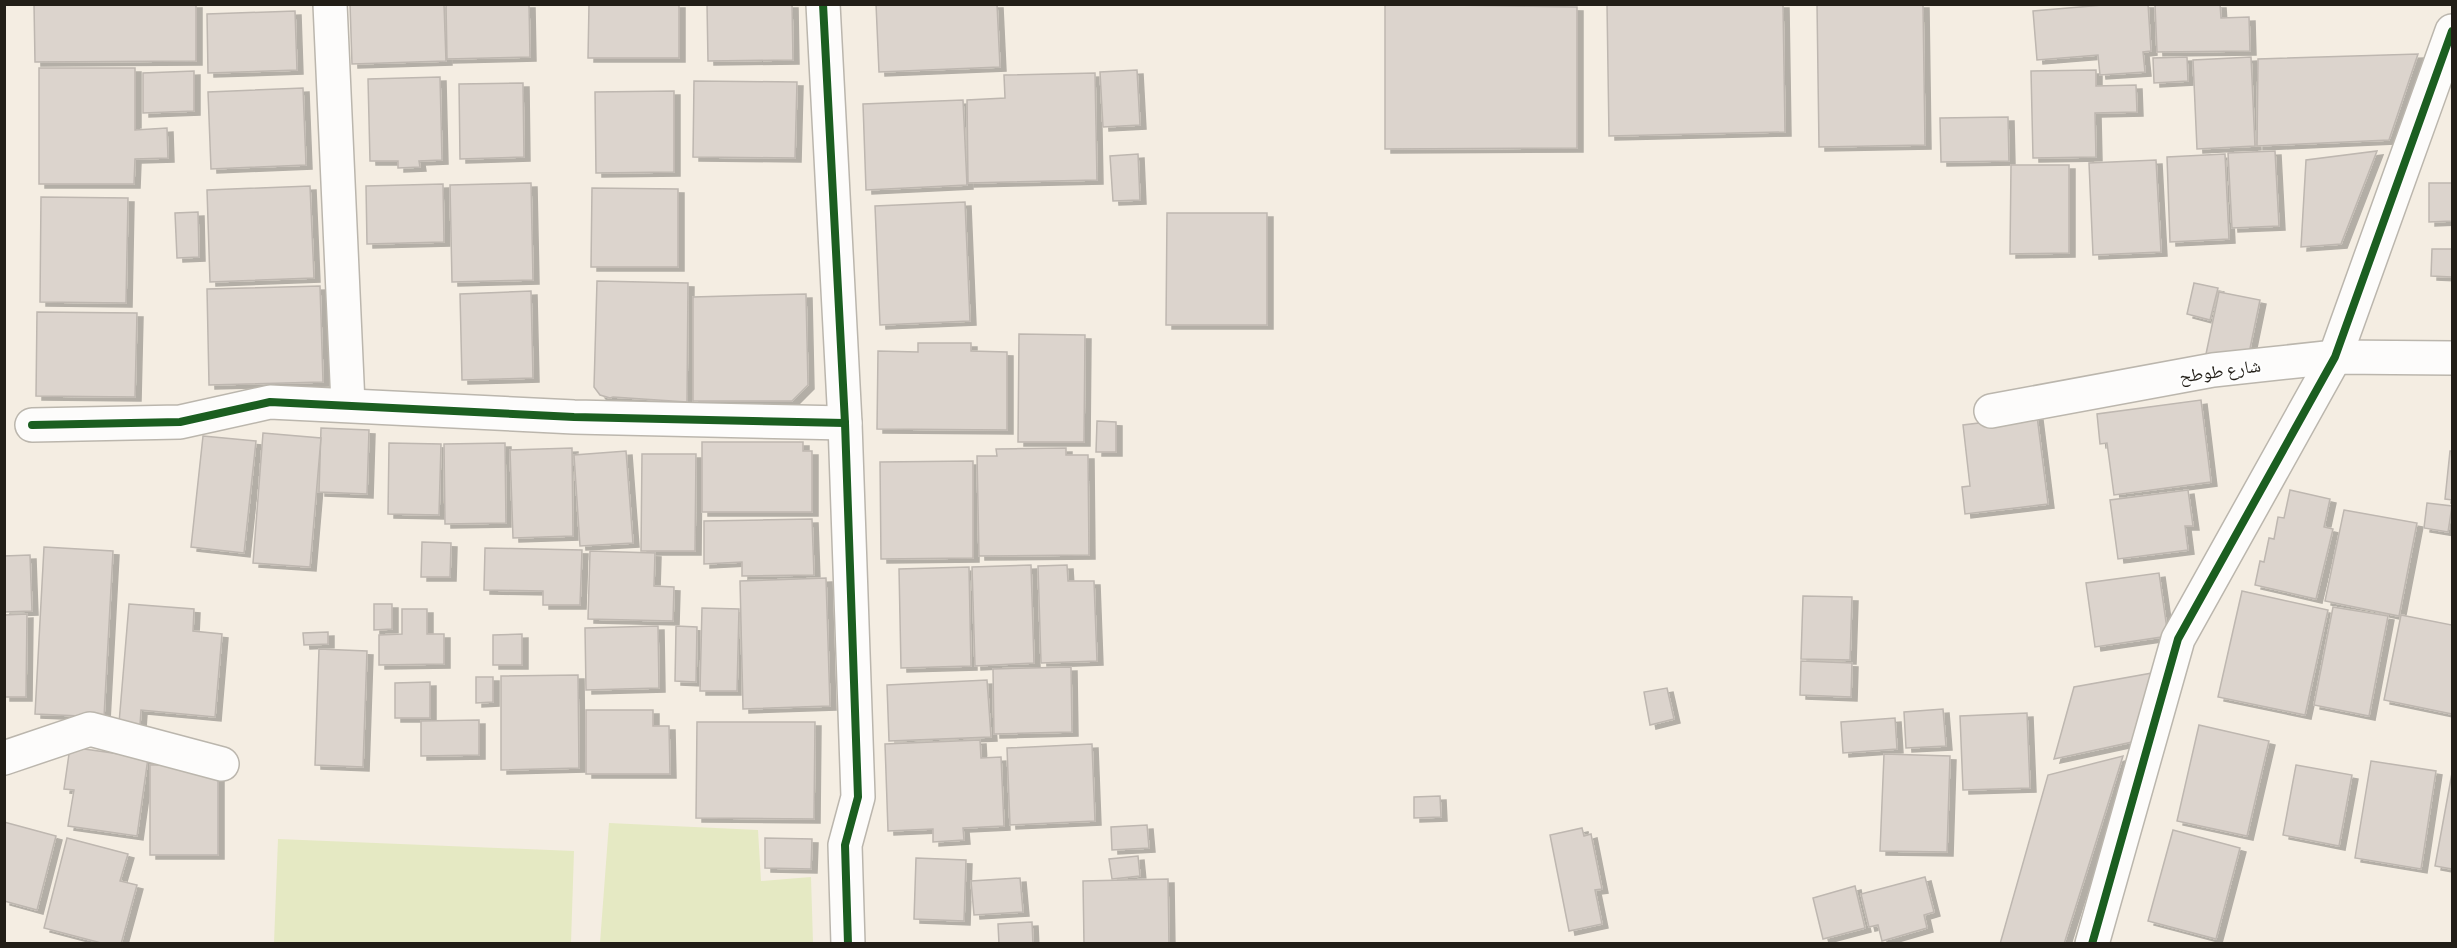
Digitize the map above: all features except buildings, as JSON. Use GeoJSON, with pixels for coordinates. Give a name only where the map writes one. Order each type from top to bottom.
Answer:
{"type":"FeatureCollection","features":[{"type":"Feature","properties":{"kind":"street"},"geometry":{"type":"LineString","coordinates":[[330,4],[348,405]]}},
{"type":"Feature","properties":{"kind":"street"},"geometry":{"type":"LineString","coordinates":[[823,4],[845,423],[858,797],[845,845],[848,944]]}},
{"type":"Feature","properties":{"kind":"street"},"geometry":{"type":"LineString","coordinates":[[2092,944],[2178,639],[2335,357],[2452,31]]}},
{"type":"Feature","properties":{"kind":"street","name":"شارع طوطح"},"geometry":{"type":"LineString","coordinates":[[1991,411],[2213,370],[2335,357],[2452,358]]}},
{"type":"Feature","properties":{"kind":"street"},"geometry":{"type":"LineString","coordinates":[[32,425],[180,422],[270,402],[574,417],[845,423]]}},
{"type":"Feature","properties":{"kind":"street"},"geometry":{"type":"LineString","coordinates":[[4,758],[90,729],[222,764]]}},
{"type":"Feature","properties":{"kind":"green space"},"geometry":{"type":"Polygon","coordinates":[[[609,823],[758,830],[761,881],[811,877],[813,943],[600,943],[609,823]]]}},
{"type":"Feature","properties":{"kind":"green space"},"geometry":{"type":"Polygon","coordinates":[[[278,839],[574,851],[571,943],[274,943],[278,839]]]}},
{"type":"Feature","properties":{"kind":"cycle path"},"geometry":{"type":"LineString","coordinates":[[823,4],[845,423],[858,797],[845,845],[848,944]]}},
{"type":"Feature","properties":{"kind":"cycle path"},"geometry":{"type":"LineString","coordinates":[[2092,944],[2178,639],[2335,357],[2452,31]]}},
{"type":"Feature","properties":{"kind":"cycle path"},"geometry":{"type":"LineString","coordinates":[[32,425],[180,422],[270,402],[574,417],[845,423]]}}]}
